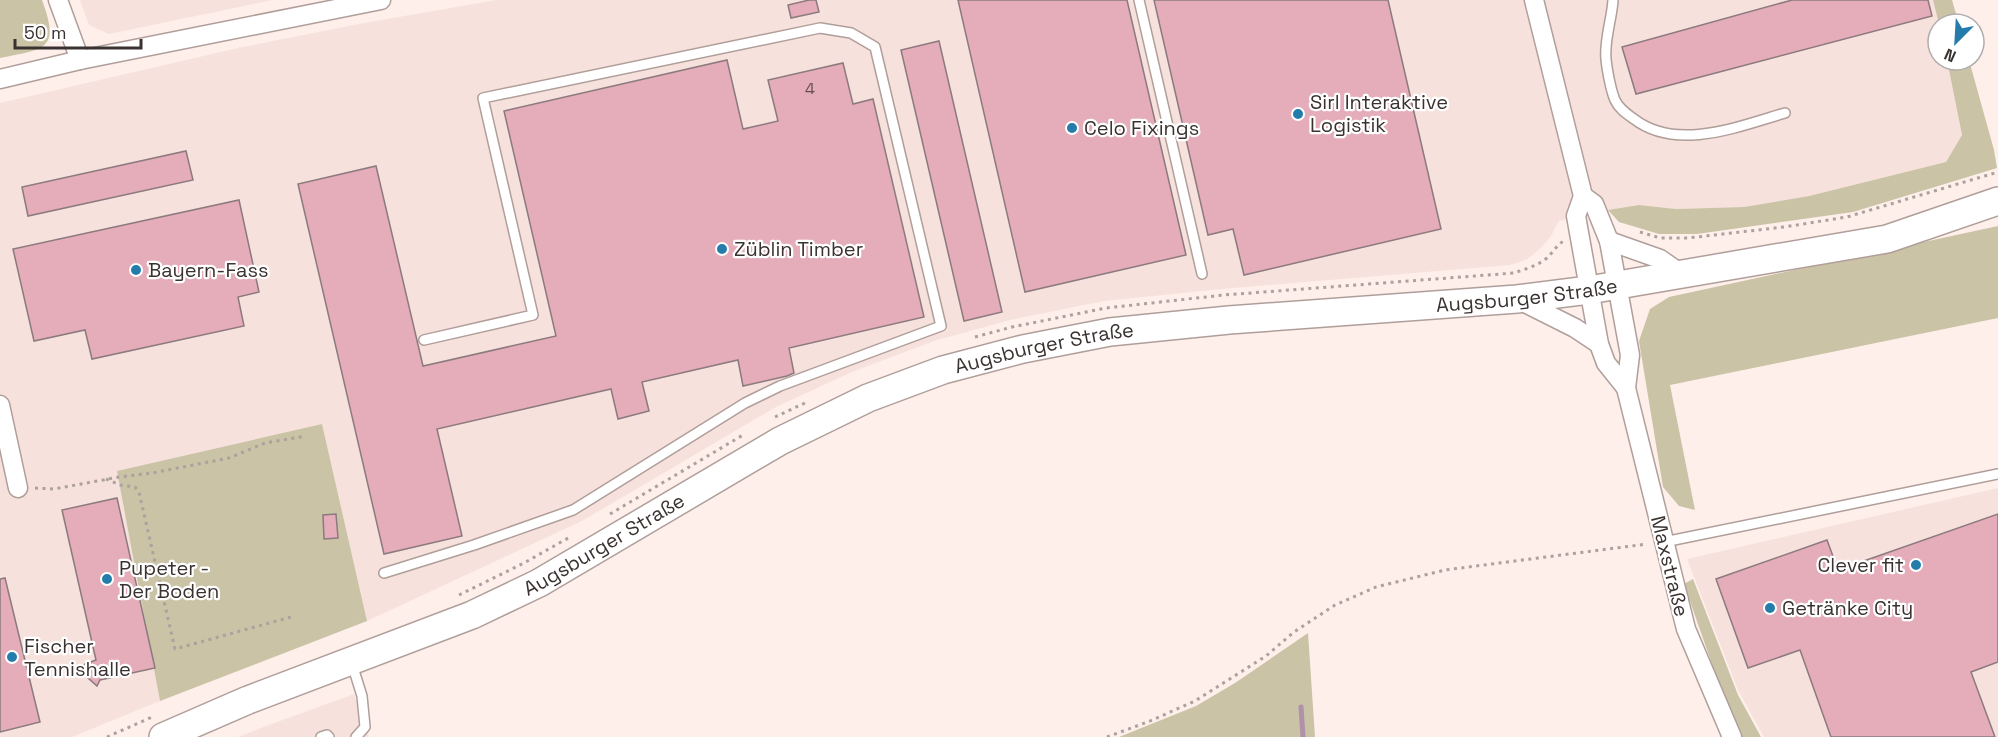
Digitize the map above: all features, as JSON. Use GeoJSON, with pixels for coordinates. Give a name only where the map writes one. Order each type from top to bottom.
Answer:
{"type":"FeatureCollection","features":[{"type":"Feature","properties":{"kind":"main road","name":"Augsburger Straße"},"geometry":{"type":"LineString","coordinates":[[161,725],[248,699],[472,615],[539,583],[780,441],[868,398],[943,370],[1023,349],[1110,332],[1229,320],[1517,299],[1618,286],[1887,239],[1998,201]]}},
{"type":"Feature","properties":{"kind":"street"},"geometry":{"type":"LineString","coordinates":[[58,0],[80,60]]}},
{"type":"Feature","properties":{"kind":"street"},"geometry":{"type":"LineString","coordinates":[[0,79],[355,2],[381,0]]}},
{"type":"Feature","properties":{"kind":"street"},"geometry":{"type":"LineString","coordinates":[[1534,0],[1583,196]]}},
{"type":"Feature","properties":{"kind":"street","name":"Maxstraße"},"geometry":{"type":"LineString","coordinates":[[1626,388],[1606,363],[1599,344],[1578,235],[1576,216],[1583,196],[1594,204],[1606,235],[1630,355],[1626,388],[1686,629],[1732,737]]}},
{"type":"Feature","properties":{"kind":"street"},"geometry":{"type":"LineString","coordinates":[[1606,235],[1660,259],[1683,275]]}},
{"type":"Feature","properties":{"kind":"street"},"geometry":{"type":"LineString","coordinates":[[1517,299],[1575,328],[1599,344]]}},
{"type":"Feature","properties":{"kind":"street"},"geometry":{"type":"LineString","coordinates":[[0,405],[18,488]]}},
{"type":"Feature","properties":{"kind":"lane"},"geometry":{"type":"LineString","coordinates":[[1139,0],[1202,274]]}},
{"type":"Feature","properties":{"kind":"lane"},"geometry":{"type":"LineString","coordinates":[[1613,0],[1606,59],[1614,100],[1622,110],[1640,124],[1661,133],[1685,135],[1723,131],[1785,113]]}},
{"type":"Feature","properties":{"kind":"lane"},"geometry":{"type":"LineString","coordinates":[[384,573],[474,545],[573,510],[746,403],[780,386],[941,326],[874,47],[851,33],[820,28],[483,98],[533,315],[424,340]]}},
{"type":"Feature","properties":{"kind":"lane"},"geometry":{"type":"LineString","coordinates":[[1664,542],[1998,474]]}},
{"type":"Feature","properties":{"kind":"lane"},"geometry":{"type":"LineString","coordinates":[[351,661],[362,696],[365,727],[356,737]]}},
{"type":"Feature","properties":{"kind":"lane"},"geometry":{"type":"LineString","coordinates":[[321,737],[327,735],[329,737]]}},
{"type":"Feature","properties":{"kind":"path"},"geometry":{"type":"LineString","coordinates":[[1606,235],[1619,224],[1660,238],[1688,238],[1847,217],[1998,172]]}},
{"type":"Feature","properties":{"kind":"path"},"geometry":{"type":"LineString","coordinates":[[970,339],[1012,327],[1106,308],[1224,296],[1514,273],[1530,268],[1547,258],[1556,246],[1569,237],[1578,235]]}},
{"type":"Feature","properties":{"kind":"path"},"geometry":{"type":"LineString","coordinates":[[771,420],[812,399]]}},
{"type":"Feature","properties":{"kind":"path"},"geometry":{"type":"LineString","coordinates":[[606,516],[751,431]]}},
{"type":"Feature","properties":{"kind":"path"},"geometry":{"type":"LineString","coordinates":[[18,488],[54,489],[152,473],[229,458],[265,443],[306,436]]}},
{"type":"Feature","properties":{"kind":"path"},"geometry":{"type":"LineString","coordinates":[[106,479],[120,485],[135,487],[139,492],[175,648],[291,617]]}},
{"type":"Feature","properties":{"kind":"path"},"geometry":{"type":"LineString","coordinates":[[459,595],[578,533]]}},
{"type":"Feature","properties":{"kind":"path"},"geometry":{"type":"LineString","coordinates":[[1107,737],[1195,701],[1266,656],[1294,632],[1335,605],[1376,587],[1444,570],[1664,542]]}},
{"type":"Feature","properties":{"kind":"path"},"geometry":{"type":"LineString","coordinates":[[107,737],[161,725]]}},
{"type":"Feature","properties":{"kind":"shaded area"},"geometry":{"type":"Polygon","coordinates":[[[0,0],[42,0],[50,29],[45,45],[28,52],[0,58],[0,0]]]}},
{"type":"Feature","properties":{"kind":"shaded area"},"geometry":{"type":"Polygon","coordinates":[[[80,0],[273,0],[109,34],[89,25],[80,0]]]}},
{"type":"Feature","properties":{"kind":"shaded area"},"geometry":{"type":"Polygon","coordinates":[[[496,0],[1933,0],[1936,12],[1926,12],[1926,72],[1949,72],[1962,135],[1946,162],[1809,196],[1744,207],[1676,209],[1639,205],[1559,221],[1541,248],[1526,260],[1510,265],[1104,301],[1010,320],[934,341],[852,372],[776,407],[582,521],[367,621],[322,424],[118,471],[160,701],[72,737],[0,737],[0,103],[238,48],[496,0]]]}},
{"type":"Feature","properties":{"kind":"shaded area"},"geometry":{"type":"Polygon","coordinates":[[[1933,0],[1952,0],[1956,12],[1936,12],[1933,0]]]}},
{"type":"Feature","properties":{"kind":"shaded area"},"geometry":{"type":"Polygon","coordinates":[[[1949,72],[1972,72],[1997,168],[1853,212],[1697,234],[1659,234],[1619,222],[1608,210],[1639,205],[1676,209],[1744,207],[1809,196],[1946,162],[1962,135],[1949,72]]]}},
{"type":"Feature","properties":{"kind":"shaded area"},"geometry":{"type":"Polygon","coordinates":[[[1998,226],[1998,318],[1670,385],[1695,510],[1679,506],[1663,487],[1639,341],[1650,309],[1669,297],[1998,226]]]}},
{"type":"Feature","properties":{"kind":"shaded area"},"geometry":{"type":"Polygon","coordinates":[[[322,424],[367,621],[160,701],[117,471],[322,424]]]}},
{"type":"Feature","properties":{"kind":"shaded area"},"geometry":{"type":"Polygon","coordinates":[[[1998,488],[1998,737],[1764,737],[1738,690],[1687,559],[1998,488]]]}},
{"type":"Feature","properties":{"kind":"shaded area"},"geometry":{"type":"Polygon","coordinates":[[[1693,579],[1738,695],[1761,737],[1742,737],[1721,690],[1684,584],[1693,579]]]}},
{"type":"Feature","properties":{"kind":"shaded area"},"geometry":{"type":"Polygon","coordinates":[[[1308,633],[1315,737],[1119,737],[1196,706],[1235,683],[1308,633]]]}},
{"type":"Feature","properties":{"kind":"shaded area"},"geometry":{"type":"Polygon","coordinates":[[[354,694],[369,737],[238,737],[266,726],[354,694]]]}},
{"type":"Feature","properties":{"kind":"building"},"geometry":{"type":"Polygon","coordinates":[[[816,0],[819,12],[791,18],[788,5],[816,0]]]}},
{"type":"Feature","properties":{"kind":"building","name":"Celo Fixings"},"geometry":{"type":"Polygon","coordinates":[[[958,0],[1127,0],[1186,255],[1025,292],[958,0]]]}},
{"type":"Feature","properties":{"kind":"building","name":"Sirl Interaktive Logistik"},"geometry":{"type":"Polygon","coordinates":[[[1154,0],[1388,0],[1441,229],[1244,275],[1233,229],[1208,235],[1154,0]]]}},
{"type":"Feature","properties":{"kind":"building"},"geometry":{"type":"Polygon","coordinates":[[[1792,0],[1928,0],[1931,12],[1926,12],[1926,18],[1636,94],[1622,47],[1792,0]]]}},
{"type":"Feature","properties":{"kind":"building"},"geometry":{"type":"Polygon","coordinates":[[[939,41],[1002,312],[964,321],[901,50],[939,41]]]}},
{"type":"Feature","properties":{"kind":"building","name":"Züblin Timber"},"geometry":{"type":"Polygon","coordinates":[[[727,60],[743,129],[778,121],[768,80],[843,63],[853,104],[873,99],[924,317],[789,348],[794,373],[787,376],[743,386],[738,360],[642,382],[649,411],[618,419],[611,389],[437,429],[462,536],[384,554],[298,184],[376,166],[423,366],[556,336],[504,111],[727,60]]]}},
{"type":"Feature","properties":{"kind":"building"},"geometry":{"type":"Polygon","coordinates":[[[186,151],[193,180],[28,216],[22,187],[186,151]]]}},
{"type":"Feature","properties":{"kind":"building","name":"Bayern-Fass"},"geometry":{"type":"Polygon","coordinates":[[[239,200],[259,292],[238,297],[244,326],[92,359],[85,330],[34,341],[13,249],[239,200]]]}},
{"type":"Feature","properties":{"kind":"building","name":"Pupeter - Der Boden"},"geometry":{"type":"Polygon","coordinates":[[[117,498],[155,668],[100,680],[97,686],[79,670],[85,664],[96,660],[62,510],[117,498]]]}},
{"type":"Feature","properties":{"kind":"building"},"geometry":{"type":"Polygon","coordinates":[[[336,514],[338,538],[324,539],[323,515],[336,514]]]}},
{"type":"Feature","properties":{"kind":"building"},"geometry":{"type":"Polygon","coordinates":[[[1998,514],[1998,662],[1971,672],[1995,737],[1831,737],[1800,650],[1748,668],[1716,579],[1827,540],[1838,570],[1998,514]]]}},
{"type":"Feature","properties":{"kind":"building","name":"Fischer Tennishalle"},"geometry":{"type":"Polygon","coordinates":[[[5,578],[40,722],[0,732],[0,579],[5,578]]]}},
{"type":"Feature","properties":{"kind":"waterway"},"geometry":{"type":"LineString","coordinates":[[1301,707],[1303,737]]}},
{"type":"Feature","properties":{"kind":"place","name":"Sirl Interaktive Logistik"},"geometry":{"type":"Point","coordinates":[1298,114]}},
{"type":"Feature","properties":{"kind":"place","name":"Celo Fixings"},"geometry":{"type":"Point","coordinates":[1072,128]}},
{"type":"Feature","properties":{"kind":"place","name":"Züblin Timber"},"geometry":{"type":"Point","coordinates":[722,249]}},
{"type":"Feature","properties":{"kind":"place","name":"Bayern-Fass"},"geometry":{"type":"Point","coordinates":[136,270]}},
{"type":"Feature","properties":{"kind":"place","name":"Clever fit"},"geometry":{"type":"Point","coordinates":[1916,565]}},
{"type":"Feature","properties":{"kind":"place","name":"Pupeter - Der Boden"},"geometry":{"type":"Point","coordinates":[107,579]}},
{"type":"Feature","properties":{"kind":"place","name":"Getränke City"},"geometry":{"type":"Point","coordinates":[1770,608]}},
{"type":"Feature","properties":{"kind":"place","name":"Fischer Tennishalle"},"geometry":{"type":"Point","coordinates":[12,657]}}]}
